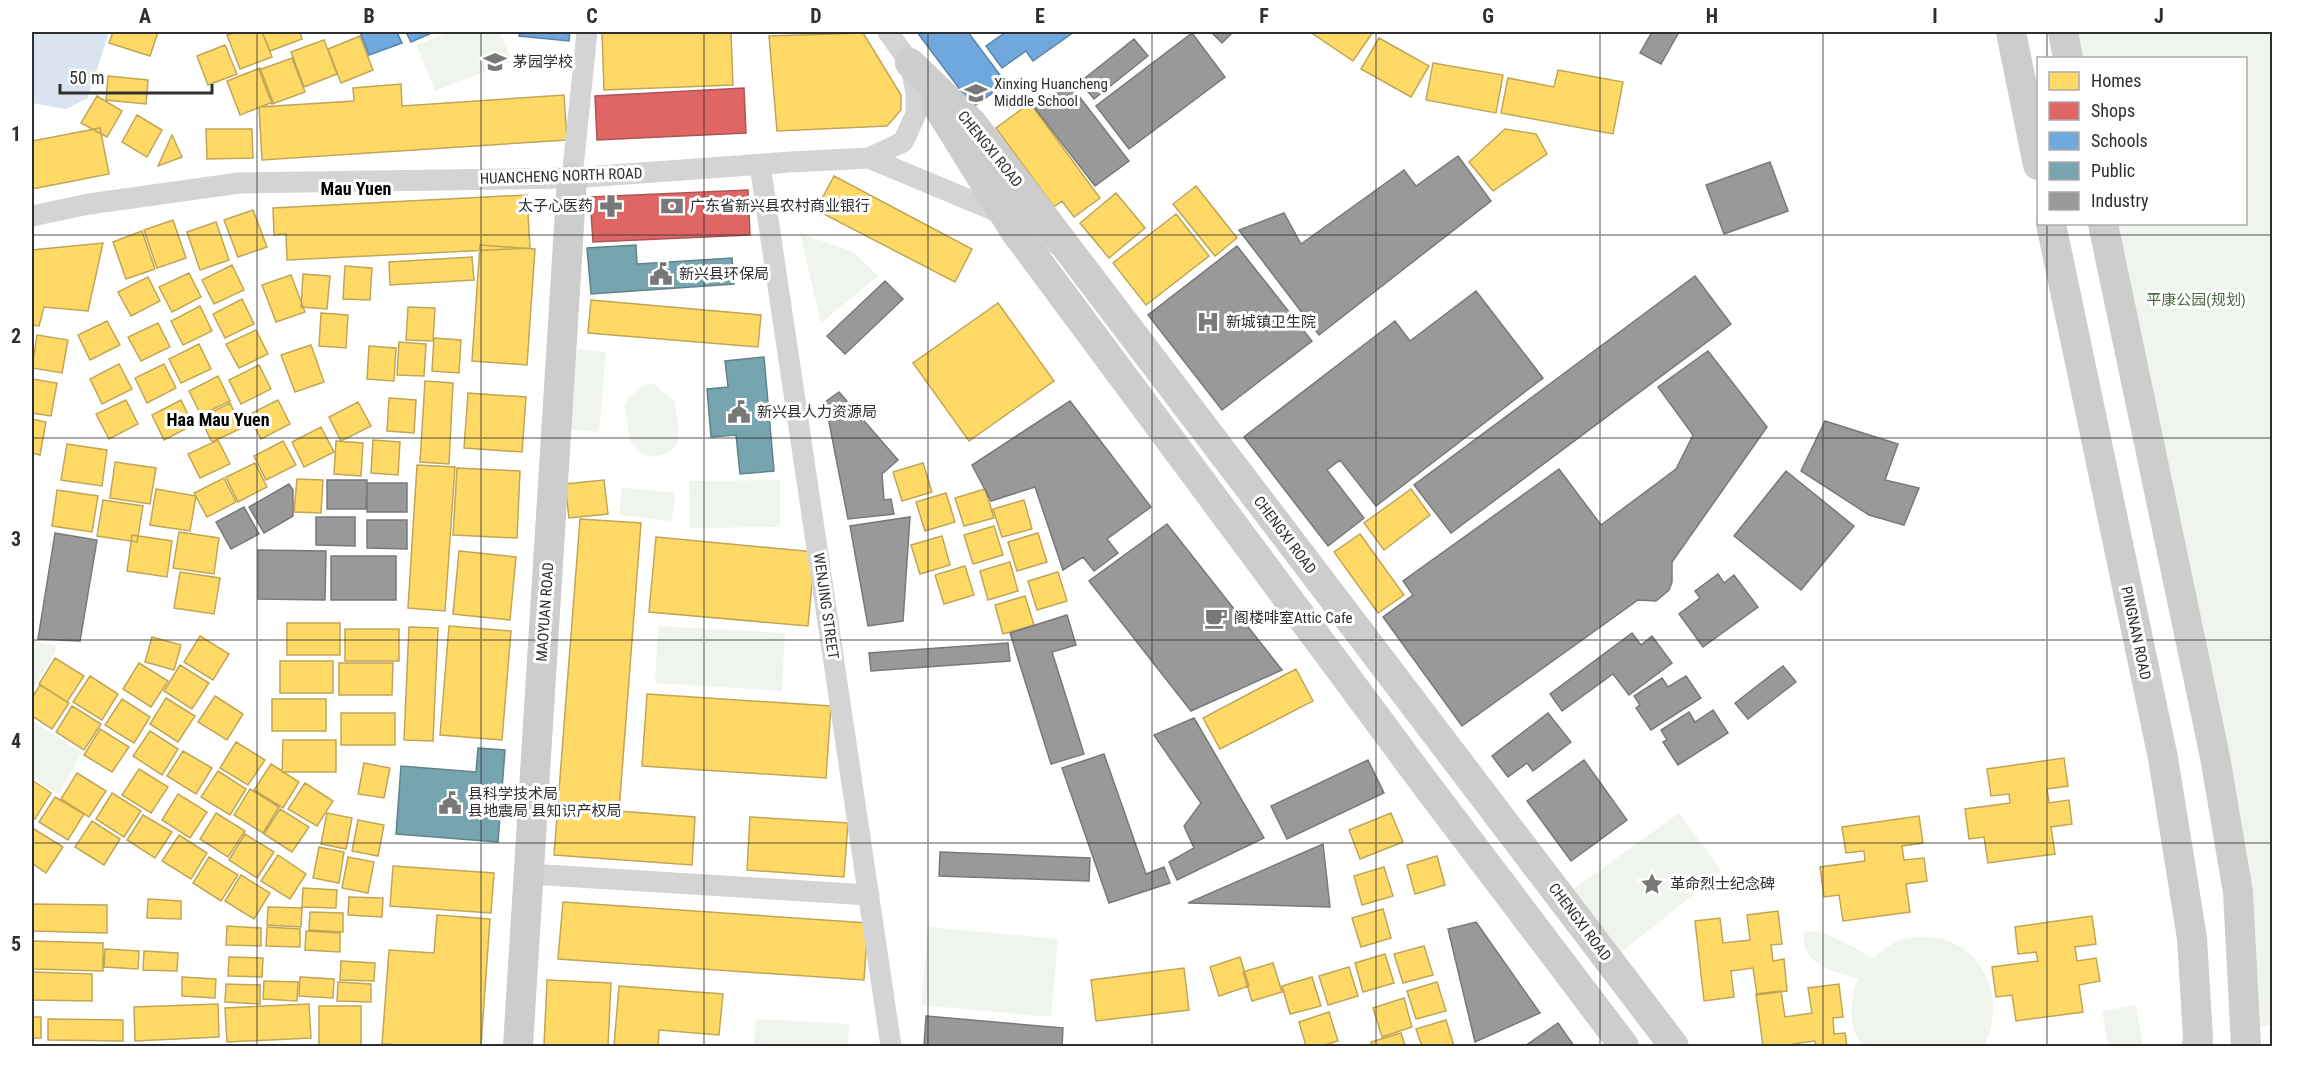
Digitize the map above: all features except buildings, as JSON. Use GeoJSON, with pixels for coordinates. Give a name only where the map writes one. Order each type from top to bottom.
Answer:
{"type":"FeatureCollection","features":[{"type":"Feature","properties":{"kind":"main road"},"geometry":{"type":"LineString","coordinates":[[2011,32],[2037,160]]}},
{"type":"Feature","properties":{"kind":"main road"},"geometry":{"type":"LineString","coordinates":[[2063,32],[2068,57]]}},
{"type":"Feature","properties":{"kind":"main road","name":"CHENGXI ROAD"},"geometry":{"type":"LineString","coordinates":[[910,63],[972,123],[1674,1047]]}},
{"type":"Feature","properties":{"kind":"main road"},"geometry":{"type":"LineString","coordinates":[[910,63],[1015,231],[1624,1047]]}},
{"type":"Feature","properties":{"kind":"main road","name":"MAOYUAN ROAD"},"geometry":{"type":"LineString","coordinates":[[518,1047],[572,178]]}},
{"type":"Feature","properties":{"kind":"main road","name":"PINGNAN ROAD"},"geometry":{"type":"LineString","coordinates":[[2051,225],[2163,758],[2192,938],[2197,1047]]}},
{"type":"Feature","properties":{"kind":"main road"},"geometry":{"type":"LineString","coordinates":[[2103,225],[2215,757],[2238,892],[2246,1047]]}},
{"type":"Feature","properties":{"kind":"street"},"geometry":{"type":"LineString","coordinates":[[572,178],[587,32]]}},
{"type":"Feature","properties":{"kind":"street","name":"CHENGXI ROAD"},"geometry":{"type":"LineString","coordinates":[[888,32],[910,63]]}},
{"type":"Feature","properties":{"kind":"street"},"geometry":{"type":"LineString","coordinates":[[869,158],[903,142],[916,114],[916,92],[910,63]]}},
{"type":"Feature","properties":{"kind":"street","name":"HUANCHENG NORTH ROAD"},"geometry":{"type":"LineString","coordinates":[[32,216],[89,204],[239,183],[572,178],[869,158],[991,210],[1039,233],[1070,253]]}},
{"type":"Feature","properties":{"kind":"street","name":"WENJING STREET"},"geometry":{"type":"LineString","coordinates":[[760,165],[891,1047]]}},
{"type":"Feature","properties":{"kind":"street"},"geometry":{"type":"LineString","coordinates":[[529,874],[869,896]]}},
{"type":"Feature","properties":{"kind":"green space"},"geometry":{"type":"Polygon","coordinates":[[[450,32],[500,32],[512,61],[435,91],[416,45],[450,32]]]}},
{"type":"Feature","properties":{"kind":"green space","name":"平康公园(规划)"},"geometry":{"type":"Polygon","coordinates":[[[2063,32],[2272,32],[2272,1024],[2247,1030],[2238,892],[2103,225],[2247,225],[2247,57],[2068,57],[2063,32]]]}},
{"type":"Feature","properties":{"kind":"green space"},"geometry":{"type":"Polygon","coordinates":[[[800,233],[853,252],[878,276],[821,323],[800,233]]]}},
{"type":"Feature","properties":{"kind":"green space"},"geometry":{"type":"Polygon","coordinates":[[[573,349],[606,352],[599,432],[566,429],[573,349]]]}},
{"type":"Feature","properties":{"kind":"green space"},"geometry":{"type":"Polygon","coordinates":[[[652,383],[674,400],[678,421],[678,444],[670,452],[654,457],[644,455],[630,441],[625,407],[628,398],[642,386],[652,383]]]}},
{"type":"Feature","properties":{"kind":"green space"},"geometry":{"type":"Polygon","coordinates":[[[780,480],[780,527],[690,528],[689,481],[780,480]]]}},
{"type":"Feature","properties":{"kind":"green space"},"geometry":{"type":"Polygon","coordinates":[[[622,487],[675,493],[672,521],[619,515],[622,487]]]}},
{"type":"Feature","properties":{"kind":"green space"},"geometry":{"type":"Polygon","coordinates":[[[658,626],[785,633],[782,691],[655,683],[658,626]]]}},
{"type":"Feature","properties":{"kind":"green space"},"geometry":{"type":"Polygon","coordinates":[[[32,637],[38,643],[56,645],[55,653],[32,690],[32,637]]]}},
{"type":"Feature","properties":{"kind":"green space"},"geometry":{"type":"Polygon","coordinates":[[[32,720],[82,753],[58,794],[32,777],[32,720]]]}},
{"type":"Feature","properties":{"kind":"green space"},"geometry":{"type":"Polygon","coordinates":[[[1679,813],[1722,872],[1610,961],[1561,898],[1679,813]]]}},
{"type":"Feature","properties":{"kind":"green space"},"geometry":{"type":"Polygon","coordinates":[[[928,927],[1058,939],[1051,1017],[921,1005],[928,927]]]}},
{"type":"Feature","properties":{"kind":"green space"},"geometry":{"type":"Polygon","coordinates":[[[1815,931],[1844,942],[1871,959],[1898,941],[1922,937],[1944,940],[1963,948],[1978,962],[1988,980],[1993,1001],[1992,1023],[1984,1046],[1862,1046],[1854,1031],[1851,1014],[1858,979],[1829,970],[1813,960],[1807,953],[1804,932],[1815,931]]]}},
{"type":"Feature","properties":{"kind":"green space"},"geometry":{"type":"Polygon","coordinates":[[[2136,1005],[2143,1046],[2108,1046],[2102,1011],[2136,1005]]]}},
{"type":"Feature","properties":{"kind":"green space"},"geometry":{"type":"Polygon","coordinates":[[[756,1019],[849,1024],[848,1046],[754,1046],[756,1019]]]}},
{"type":"Feature","properties":{"kind":"shaded area"},"geometry":{"type":"Polygon","coordinates":[[[32,32],[109,32],[88,98],[66,109],[32,103],[32,32]]]}},
{"type":"Feature","properties":{"kind":"place","name":"茅园学校"},"geometry":{"type":"Point","coordinates":[495,62]}},
{"type":"Feature","properties":{"kind":"place","name":"Xinxing Huancheng Middle School"},"geometry":{"type":"Point","coordinates":[976,93]}},
{"type":"Feature","properties":{"kind":"place","name":"太子心医药"},"geometry":{"type":"Point","coordinates":[611,206]}},
{"type":"Feature","properties":{"kind":"place","name":"广东省新兴县农村商业银行"},"geometry":{"type":"Point","coordinates":[672,206]}},
{"type":"Feature","properties":{"kind":"place","name":"新兴县环保局"},"geometry":{"type":"Point","coordinates":[661,274]}},
{"type":"Feature","properties":{"kind":"place","name":"新城镇卫生院"},"geometry":{"type":"Point","coordinates":[1208,322]}},
{"type":"Feature","properties":{"kind":"place","name":"新兴县人力资源局"},"geometry":{"type":"Point","coordinates":[739,412]}},
{"type":"Feature","properties":{"kind":"place","name":"阁楼啡室Attic Cafe"},"geometry":{"type":"Point","coordinates":[1216,618]}},
{"type":"Feature","properties":{"kind":"place","name":"县科学技术局 县地震局 县知识产权局"},"geometry":{"type":"Point","coordinates":[450,803]}},
{"type":"Feature","properties":{"kind":"place","name":"革命烈士纪念碑"},"geometry":{"type":"Point","coordinates":[1652,884]}},
{"type":"Feature","properties":{"kind":"district","name":"Mau Yuen"},"geometry":{"type":"Point","coordinates":[356,189]}},
{"type":"Feature","properties":{"kind":"district","name":"Haa Mau Yuen"},"geometry":{"type":"Point","coordinates":[218,420]}}]}
